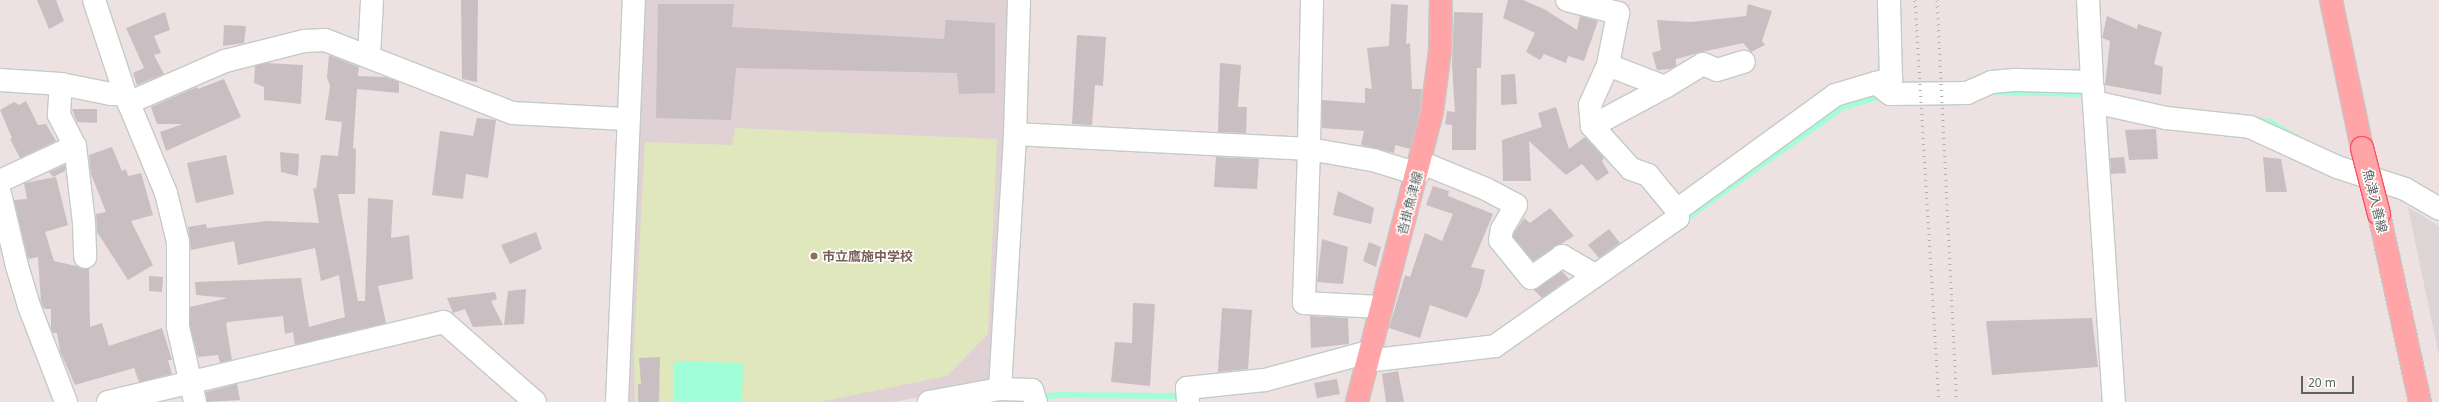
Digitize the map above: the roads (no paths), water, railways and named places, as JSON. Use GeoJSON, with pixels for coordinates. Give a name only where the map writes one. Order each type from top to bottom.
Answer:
{"type":"FeatureCollection","features":[{"type":"Feature","properties":{"kind":"main road","name":"沓掛魚津線"},"geometry":{"type":"LineString","coordinates":[[1357,402],[1367,357],[1419,168],[1432,112],[1440,50],[1440,0]]}},
{"type":"Feature","properties":{"kind":"main road","name":"魚津入善線"},"geometry":{"type":"LineString","coordinates":[[2331,0],[2362,148],[2379,214],[2420,402]]}},
{"type":"Feature","properties":{"kind":"street"},"geometry":{"type":"LineString","coordinates":[[94,0],[126,98],[166,194],[178,242],[178,327],[192,392]]}},
{"type":"Feature","properties":{"kind":"street"},"geometry":{"type":"LineString","coordinates":[[369,56],[372,0]]}},
{"type":"Feature","properties":{"kind":"street"},"geometry":{"type":"LineString","coordinates":[[617,402],[634,0]]}},
{"type":"Feature","properties":{"kind":"street"},"geometry":{"type":"LineString","coordinates":[[1000,389],[1015,134],[1018,0]]}},
{"type":"Feature","properties":{"kind":"street"},"geometry":{"type":"LineString","coordinates":[[1312,0],[1304,303],[1380,307]]}},
{"type":"Feature","properties":{"kind":"street"},"geometry":{"type":"LineString","coordinates":[[1188,402],[1187,388],[1265,380],[1367,357],[1495,346],[1678,218],[1676,210],[1648,175],[1631,169],[1592,126],[1590,105],[1608,65],[1618,13],[1567,0]]}},
{"type":"Feature","properties":{"kind":"street"},"geometry":{"type":"LineString","coordinates":[[1676,210],[1835,96],[1891,79],[1889,0]]}},
{"type":"Feature","properties":{"kind":"street"},"geometry":{"type":"LineString","coordinates":[[2088,0],[2114,402]]}},
{"type":"Feature","properties":{"kind":"street"},"geometry":{"type":"LineString","coordinates":[[0,80],[60,90],[111,94],[126,98],[225,61],[304,41],[325,40],[512,113],[628,119]]}},
{"type":"Feature","properties":{"kind":"street"},"geometry":{"type":"LineString","coordinates":[[1592,126],[1665,87],[1703,64],[1717,70],[1744,62]]}},
{"type":"Feature","properties":{"kind":"street"},"geometry":{"type":"LineString","coordinates":[[1608,65],[1665,87]]}},
{"type":"Feature","properties":{"kind":"street"},"geometry":{"type":"LineString","coordinates":[[1876,83],[1890,94],[1967,93],[1992,82],[2017,80],[2093,92],[2166,118],[2250,127],[2337,167],[2405,189],[2439,209]]}},
{"type":"Feature","properties":{"kind":"street"},"geometry":{"type":"LineString","coordinates":[[0,95],[60,90]]}},
{"type":"Feature","properties":{"kind":"street"},"geometry":{"type":"LineString","coordinates":[[60,90],[59,115],[75,146],[84,223],[85,257]]}},
{"type":"Feature","properties":{"kind":"street"},"geometry":{"type":"LineString","coordinates":[[1015,134],[1309,148],[1419,168],[1486,189],[1516,205],[1502,229],[1500,240],[1531,278],[1562,256],[1596,276]]}},
{"type":"Feature","properties":{"kind":"street"},"geometry":{"type":"LineString","coordinates":[[0,181],[75,146]]}},
{"type":"Feature","properties":{"kind":"street"},"geometry":{"type":"LineString","coordinates":[[0,194],[29,306],[66,402]]}},
{"type":"Feature","properties":{"kind":"street"},"geometry":{"type":"LineString","coordinates":[[108,402],[192,392],[444,322],[535,402]]}},
{"type":"Feature","properties":{"kind":"street"},"geometry":{"type":"LineString","coordinates":[[929,402],[1000,389],[1032,390],[1036,402]]}},
{"type":"Feature","properties":{"kind":"waterway"},"geometry":{"type":"LineString","coordinates":[[1997,92],[2079,94]]}},
{"type":"Feature","properties":{"kind":"waterway"},"geometry":{"type":"LineString","coordinates":[[1684,220],[1843,107],[1882,96]]}},
{"type":"Feature","properties":{"kind":"waterway"},"geometry":{"type":"LineString","coordinates":[[2256,120],[2270,122],[2298,138]]}},
{"type":"Feature","properties":{"kind":"waterway"},"geometry":{"type":"LineString","coordinates":[[1040,397],[1058,395],[1183,396]]}},
{"type":"Feature","properties":{"kind":"waterway"},"geometry":{"type":"LineString","coordinates":[[1002,402],[1017,400]]}},
{"type":"Feature","properties":{"kind":"railway"},"geometry":{"type":"LineString","coordinates":[[1915,0],[1939,402]]}},
{"type":"Feature","properties":{"kind":"railway"},"geometry":{"type":"LineString","coordinates":[[1937,0],[1957,402]]}},
{"type":"Feature","properties":{"kind":"place","name":"市立鷹施中学校"},"geometry":{"type":"Point","coordinates":[814,256]}}]}
